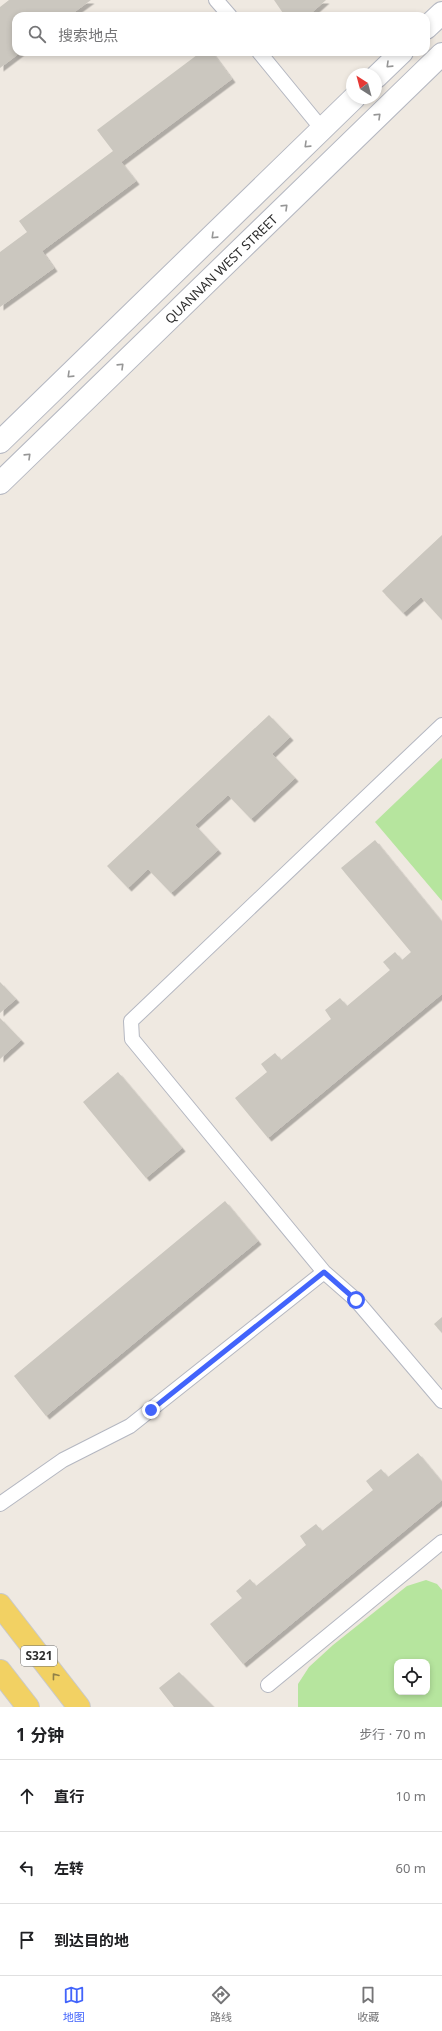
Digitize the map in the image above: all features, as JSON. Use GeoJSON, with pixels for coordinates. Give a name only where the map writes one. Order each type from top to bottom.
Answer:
{"type":"FeatureCollection","features":[{"type":"Feature","properties":{"kind":"main road"},"geometry":{"type":"LineString","coordinates":[[430,24],[442,13]]}},
{"type":"Feature","properties":{"kind":"main road","name":"QUANNAN WEST STREET"},"geometry":{"type":"LineString","coordinates":[[0,483],[442,54]]}},
{"type":"Feature","properties":{"kind":"main road"},"geometry":{"type":"LineString","coordinates":[[382,71],[398,56]]}},
{"type":"Feature","properties":{"kind":"main road"},"geometry":{"type":"LineString","coordinates":[[0,442],[348,104]]}},
{"type":"Feature","properties":{"kind":"main road","name":"S321"},"geometry":{"type":"LineString","coordinates":[[0,1605],[79,1707]]}},
{"type":"Feature","properties":{"kind":"main road"},"geometry":{"type":"LineString","coordinates":[[0,1671],[28,1707]]}},
{"type":"Feature","properties":{"kind":"lane"},"geometry":{"type":"LineString","coordinates":[[216,0],[226,12]]}},
{"type":"Feature","properties":{"kind":"lane"},"geometry":{"type":"LineString","coordinates":[[262,56],[322,130]]}},
{"type":"Feature","properties":{"kind":"lane"},"geometry":{"type":"LineString","coordinates":[[442,725],[131,1021],[132,1039],[324,1272],[356,1300],[442,1401]]}},
{"type":"Feature","properties":{"kind":"lane"},"geometry":{"type":"LineString","coordinates":[[0,1504],[63,1460],[130,1426],[324,1272]]}},
{"type":"Feature","properties":{"kind":"lane"},"geometry":{"type":"LineString","coordinates":[[268,1685],[442,1542]]}},
{"type":"Feature","properties":{"kind":"green space"},"geometry":{"type":"Polygon","coordinates":[[[442,758],[442,901],[375,822],[442,758]]]}},
{"type":"Feature","properties":{"kind":"green space"},"geometry":{"type":"Polygon","coordinates":[[[426,1580],[437,1584],[442,1590],[442,1707],[298,1707],[298,1684],[309,1667],[333,1645],[407,1586],[426,1580]]]}},
{"type":"Feature","properties":{"kind":"building"},"geometry":{"type":"Polygon","coordinates":[[[9,0],[91,0],[74,12],[12,12],[12,56],[16,56],[0,68],[0,7],[9,0]]]}},
{"type":"Feature","properties":{"kind":"building"},"geometry":{"type":"Polygon","coordinates":[[[274,0],[326,0],[312,12],[282,12],[274,0]]]}},
{"type":"Feature","properties":{"kind":"building"},"geometry":{"type":"Polygon","coordinates":[[[196,56],[215,56],[232,79],[121,162],[136,181],[42,251],[54,268],[0,307],[0,252],[27,232],[19,221],[113,151],[97,130],[196,56]]]}},
{"type":"Feature","properties":{"kind":"building"},"geometry":{"type":"Polygon","coordinates":[[[442,535],[442,620],[421,597],[403,613],[382,591],[442,535]]]}},
{"type":"Feature","properties":{"kind":"building"},"geometry":{"type":"Polygon","coordinates":[[[269,715],[290,737],[272,754],[295,778],[251,819],[228,795],[195,825],[218,850],[171,893],[148,869],[128,888],[107,866],[269,715]]]}},
{"type":"Feature","properties":{"kind":"building"},"geometry":{"type":"Polygon","coordinates":[[[375,840],[442,922],[442,994],[268,1138],[235,1098],[267,1072],[261,1064],[275,1053],[281,1060],[331,1019],[325,1010],[340,998],[347,1006],[390,970],[383,962],[395,952],[402,960],[411,952],[341,868],[375,840]]]}},
{"type":"Feature","properties":{"kind":"building"},"geometry":{"type":"Polygon","coordinates":[[[0,982],[16,999],[0,1013],[0,982]]]}},
{"type":"Feature","properties":{"kind":"building"},"geometry":{"type":"Polygon","coordinates":[[[0,1018],[21,1040],[0,1059],[0,1018]]]}},
{"type":"Feature","properties":{"kind":"building"},"geometry":{"type":"Polygon","coordinates":[[[118,1072],[182,1148],[146,1178],[83,1102],[118,1072]]]}},
{"type":"Feature","properties":{"kind":"building"},"geometry":{"type":"Polygon","coordinates":[[[225,1201],[258,1241],[46,1416],[14,1376],[225,1201]]]}},
{"type":"Feature","properties":{"kind":"building"},"geometry":{"type":"Polygon","coordinates":[[[442,1317],[442,1333],[434,1324],[442,1317]]]}},
{"type":"Feature","properties":{"kind":"building"},"geometry":{"type":"Polygon","coordinates":[[[418,1453],[442,1482],[442,1500],[243,1664],[210,1624],[242,1598],[236,1591],[250,1579],[256,1586],[306,1545],[300,1536],[316,1524],[322,1531],[373,1490],[366,1481],[381,1469],[388,1477],[418,1453]]]}},
{"type":"Feature","properties":{"kind":"building"},"geometry":{"type":"Polygon","coordinates":[[[179,1672],[214,1707],[174,1707],[159,1688],[179,1672]]]}},
{"type":"Feature","properties":{"kind":"route"},"geometry":{"type":"LineString","coordinates":[[151,1410],[324,1272],[356,1300]]}}]}
